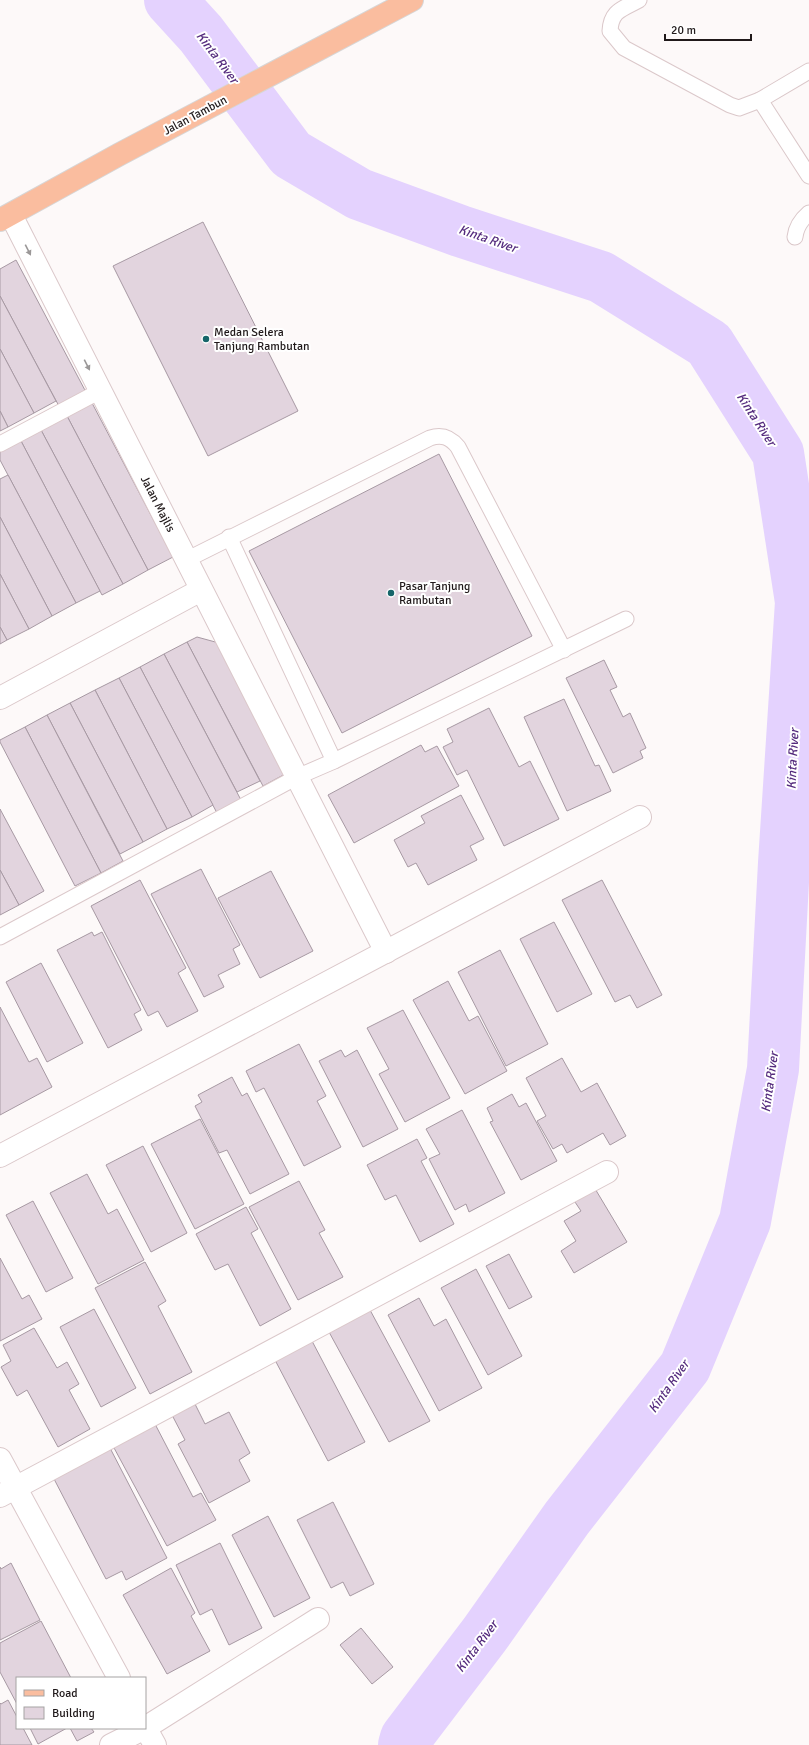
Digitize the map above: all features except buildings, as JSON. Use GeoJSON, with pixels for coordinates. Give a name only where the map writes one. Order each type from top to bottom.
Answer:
{"type":"FeatureCollection","features":[{"type":"Feature","properties":{"kind":"main road","name":"Jalan Tambun"},"geometry":{"type":"LineString","coordinates":[[5,218],[120,154],[350,34],[408,1]]}},
{"type":"Feature","properties":{"kind":"street","name":"Jalan Majlis"},"geometry":{"type":"LineString","coordinates":[[5,218],[100,391],[386,952]]}},
{"type":"Feature","properties":{"kind":"street"},"geometry":{"type":"LineString","coordinates":[[0,698],[202,590]]}},
{"type":"Feature","properties":{"kind":"street"},"geometry":{"type":"LineString","coordinates":[[0,1156],[640,817]]}},
{"type":"Feature","properties":{"kind":"street"},"geometry":{"type":"LineString","coordinates":[[8,1491],[607,1172]]}},
{"type":"Feature","properties":{"kind":"street"},"geometry":{"type":"LineString","coordinates":[[0,1458],[8,1491],[118,1677]]}},
{"type":"Feature","properties":{"kind":"street"},"geometry":{"type":"LineString","coordinates":[[146,1727],[318,1619]]}},
{"type":"Feature","properties":{"kind":"street"},"geometry":{"type":"LineString","coordinates":[[112,1745],[143,1729]]}},
{"type":"Feature","properties":{"kind":"street"},"geometry":{"type":"LineString","coordinates":[[146,1729],[155,1745]]}},
{"type":"Feature","properties":{"kind":"lane"},"geometry":{"type":"LineString","coordinates":[[639,0],[616,12],[610,20],[610,30],[624,48],[730,105],[739,108],[760,100],[809,71]]}},
{"type":"Feature","properties":{"kind":"lane"},"geometry":{"type":"LineString","coordinates":[[760,100],[809,176]]}},
{"type":"Feature","properties":{"kind":"lane"},"geometry":{"type":"LineString","coordinates":[[795,237],[796,231],[809,213]]}},
{"type":"Feature","properties":{"kind":"lane"},"geometry":{"type":"LineString","coordinates":[[0,444],[100,391]]}},
{"type":"Feature","properties":{"kind":"lane"},"geometry":{"type":"LineString","coordinates":[[186,560],[229,537],[430,438],[438,435],[446,436],[453,440],[458,447],[564,650]]}},
{"type":"Feature","properties":{"kind":"lane"},"geometry":{"type":"LineString","coordinates":[[229,537],[334,761]]}},
{"type":"Feature","properties":{"kind":"lane"},"geometry":{"type":"LineString","coordinates":[[0,937],[297,777],[334,761],[626,619]]}},
{"type":"Feature","properties":{"kind":"waterway","name":"Kinta River"},"geometry":{"type":"LineString","coordinates":[[170,0],[201,34],[291,154],[359,194],[460,231],[601,277],[709,344],[778,453],[801,602],[784,863],[773,1069],[745,1221],[685,1367],[567,1518],[485,1634],[406,1738],[404,1745]]}},
{"type":"Feature","properties":{"kind":"place","name":"Medan Selera Tanjung Rambutan"},"geometry":{"type":"Point","coordinates":[206,339]}},
{"type":"Feature","properties":{"kind":"place","name":"Pasar Tanjung Rambutan"},"geometry":{"type":"Point","coordinates":[391,593]}}]}
